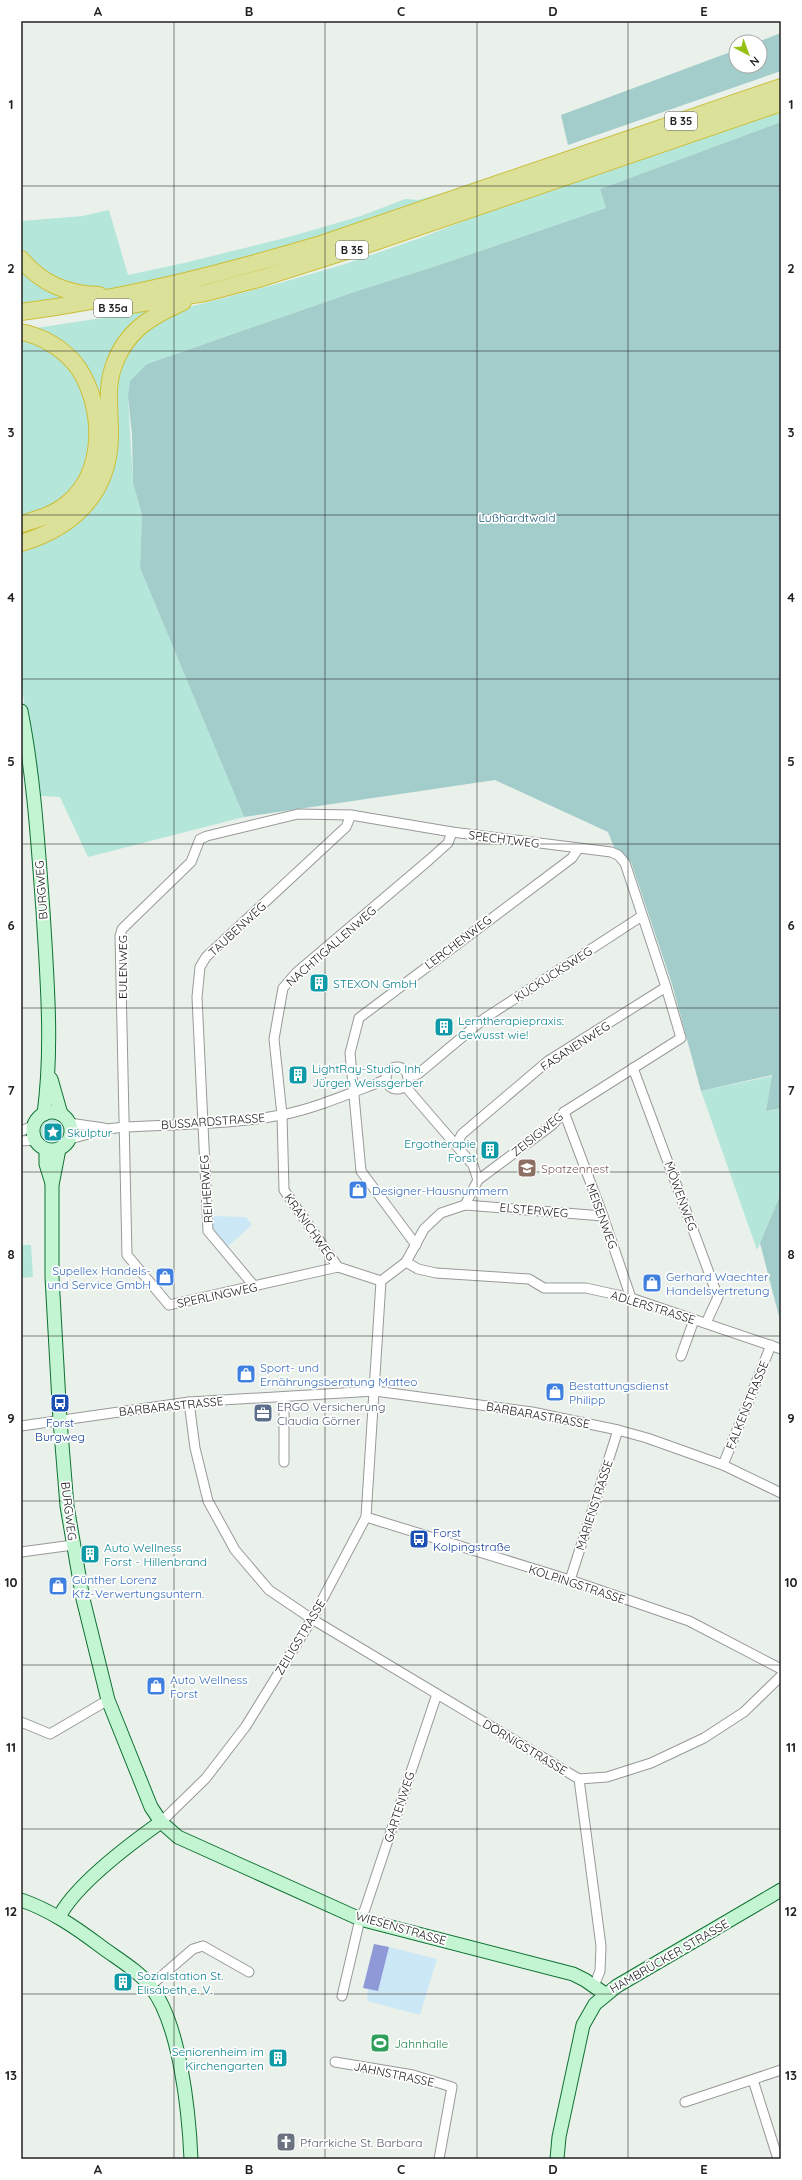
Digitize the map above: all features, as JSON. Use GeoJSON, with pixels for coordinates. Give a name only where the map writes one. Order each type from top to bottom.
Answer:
{"type":"FeatureCollection","features":[{"type":"Feature","properties":{"kind":"highway","name":"B 35"},"geometry":{"type":"LineString","coordinates":[[21,259],[39,277],[55,287],[84,294],[125,296],[256,263],[318,245],[781,87]]}},
{"type":"Feature","properties":{"kind":"highway","name":"B 35"},"geometry":{"type":"LineString","coordinates":[[23,543],[47,534],[68,521],[87,503],[98,487],[109,455],[109,390],[113,368],[121,351],[132,334],[144,322],[159,312],[205,293],[262,278],[372,243],[781,103]]}},
{"type":"Feature","properties":{"kind":"highway","name":"B 35a"},"geometry":{"type":"LineString","coordinates":[[21,321],[205,293]]}},
{"type":"Feature","properties":{"kind":"highway","name":"B 35a"},"geometry":{"type":"LineString","coordinates":[[21,312],[125,296]]}},
{"type":"Feature","properties":{"kind":"highway"},"geometry":{"type":"LineString","coordinates":[[21,332],[46,340],[57,347],[78,368],[93,401],[97,447],[94,464],[86,481],[75,496],[51,515],[21,524]]}},
{"type":"Feature","properties":{"kind":"street","name":"BURGWEG"},"geometry":{"type":"LineString","coordinates":[[21,711],[33,793],[45,946],[49,1070],[44,1114]]}},
{"type":"Feature","properties":{"kind":"street","name":"SPECHTWEG"},"geometry":{"type":"LineString","coordinates":[[200,839],[298,814],[351,815],[452,832],[611,852],[618,855],[624,863],[666,988],[681,1038]]}},
{"type":"Feature","properties":{"kind":"street","name":"TAUBENWEG"},"geometry":{"type":"LineString","coordinates":[[202,1123],[197,996],[200,967],[206,957],[346,827],[351,815]]}},
{"type":"Feature","properties":{"kind":"street","name":"NACHTIGALLENWEG"},"geometry":{"type":"LineString","coordinates":[[282,1115],[274,1039],[283,988],[296,973],[430,860],[448,843],[452,832]]}},
{"type":"Feature","properties":{"kind":"street","name":"EULENWEG"},"geometry":{"type":"LineString","coordinates":[[125,1127],[120,936],[122,929],[191,862],[200,839]]}},
{"type":"Feature","properties":{"kind":"street","name":"LERCHENWEG"},"geometry":{"type":"LineString","coordinates":[[416,1245],[362,1171],[350,1053],[359,1018],[572,858],[578,849]]}},
{"type":"Feature","properties":{"kind":"street","name":"KUCKUCKSWEG"},"geometry":{"type":"LineString","coordinates":[[408,1076],[418,1074],[485,1018],[642,916]]}},
{"type":"Feature","properties":{"kind":"street","name":"FASANENWEG"},"geometry":{"type":"LineString","coordinates":[[456,1145],[462,1134],[548,1061],[666,988]]}},
{"type":"Feature","properties":{"kind":"street","name":"ZEISIGWEG"},"geometry":{"type":"LineString","coordinates":[[465,1205],[478,1180],[552,1125],[564,1112],[681,1038]]}},
{"type":"Feature","properties":{"kind":"street"},"geometry":{"type":"LineString","coordinates":[[397,1066],[404,1069],[408,1076],[405,1086],[395,1089],[388,1086],[385,1080],[387,1072],[397,1066]]}},
{"type":"Feature","properties":{"kind":"street","name":"MÖWENWEG"},"geometry":{"type":"LineString","coordinates":[[633,1068],[718,1297],[706,1323]]}},
{"type":"Feature","properties":{"kind":"street","name":"BURGWEG"},"geometry":{"type":"LineString","coordinates":[[49,1070],[65,1118],[71,1128],[70,1138]]}},
{"type":"Feature","properties":{"kind":"street","name":"BUSSARDSTRASSE"},"geometry":{"type":"LineString","coordinates":[[70,1138],[107,1129],[125,1127],[241,1121],[282,1115],[385,1080]]}},
{"type":"Feature","properties":{"kind":"street"},"geometry":{"type":"LineString","coordinates":[[405,1086],[473,1165],[478,1180]]}},
{"type":"Feature","properties":{"kind":"street"},"geometry":{"type":"LineString","coordinates":[[65,1118],[49,1112],[44,1114],[27,1128],[34,1140],[53,1150],[70,1138]]}},
{"type":"Feature","properties":{"kind":"street","name":"MEISENWEG"},"geometry":{"type":"LineString","coordinates":[[564,1112],[603,1216],[631,1298]]}},
{"type":"Feature","properties":{"kind":"street","name":"KRANICHWEG"},"geometry":{"type":"LineString","coordinates":[[282,1115],[284,1190],[338,1267]]}},
{"type":"Feature","properties":{"kind":"street","name":"BUSSARDSTRASSE"},"geometry":{"type":"LineString","coordinates":[[65,1118],[107,1129]]}},
{"type":"Feature","properties":{"kind":"street","name":"REIHERWEG"},"geometry":{"type":"LineString","coordinates":[[202,1123],[208,1231],[255,1287]]}},
{"type":"Feature","properties":{"kind":"street","name":"SPERLINGWEG"},"geometry":{"type":"LineString","coordinates":[[125,1127],[127,1255],[169,1305],[255,1287],[338,1267]]}},
{"type":"Feature","properties":{"kind":"street"},"geometry":{"type":"LineString","coordinates":[[21,1141],[34,1140]]}},
{"type":"Feature","properties":{"kind":"street","name":"BURGWEG"},"geometry":{"type":"LineString","coordinates":[[53,1150],[52,1277],[60,1420],[73,1545],[83,1599],[108,1700],[151,1807],[161,1822]]}},
{"type":"Feature","properties":{"kind":"street"},"geometry":{"type":"LineString","coordinates":[[338,1267],[381,1281],[406,1262],[424,1229],[441,1212],[465,1205]]}},
{"type":"Feature","properties":{"kind":"street","name":"ELSTERWEG"},"geometry":{"type":"LineString","coordinates":[[465,1205],[603,1216]]}},
{"type":"Feature","properties":{"kind":"street","name":"ADLERSTRASSE"},"geometry":{"type":"LineString","coordinates":[[406,1262],[418,1269],[436,1273],[529,1279],[544,1288],[586,1288],[631,1298],[781,1349]]}},
{"type":"Feature","properties":{"kind":"street","name":"ZEILIGSTRASSE"},"geometry":{"type":"LineString","coordinates":[[59,1917],[74,1894],[140,1836],[161,1822],[206,1778],[246,1726],[312,1620],[366,1517],[381,1281]]}},
{"type":"Feature","properties":{"kind":"street"},"geometry":{"type":"LineString","coordinates":[[681,1356],[694,1320]]}},
{"type":"Feature","properties":{"kind":"street","name":"FALKENSTRASSE"},"geometry":{"type":"LineString","coordinates":[[724,1465],[771,1345]]}},
{"type":"Feature","properties":{"kind":"street","name":"BARBARASTRASSE"},"geometry":{"type":"LineString","coordinates":[[21,1426],[189,1402],[375,1390],[532,1412],[618,1430],[647,1438],[724,1465],[781,1493]]}},
{"type":"Feature","properties":{"kind":"street"},"geometry":{"type":"LineString","coordinates":[[284,1397],[284,1462]]}},
{"type":"Feature","properties":{"kind":"street","name":"DÖRNIGSTRASSE"},"geometry":{"type":"LineString","coordinates":[[189,1402],[195,1448],[208,1501],[235,1550],[269,1590],[312,1620],[578,1779],[601,1946],[599,1990]]}},
{"type":"Feature","properties":{"kind":"street","name":"MARIENSTRASSE"},"geometry":{"type":"LineString","coordinates":[[570,1580],[618,1430]]}},
{"type":"Feature","properties":{"kind":"street","name":"KOLPINGSTRASSE"},"geometry":{"type":"LineString","coordinates":[[366,1517],[570,1580],[689,1621],[781,1669]]}},
{"type":"Feature","properties":{"kind":"street"},"geometry":{"type":"LineString","coordinates":[[21,1552],[73,1545]]}},
{"type":"Feature","properties":{"kind":"street"},"geometry":{"type":"LineString","coordinates":[[578,1779],[607,1777],[651,1763],[704,1738],[744,1712],[781,1676]]}},
{"type":"Feature","properties":{"kind":"street","name":"GARTENWEG"},"geometry":{"type":"LineString","coordinates":[[342,1996],[360,1919],[365,1909],[437,1694]]}},
{"type":"Feature","properties":{"kind":"street"},"geometry":{"type":"LineString","coordinates":[[21,1722],[50,1734],[108,1700]]}},
{"type":"Feature","properties":{"kind":"street","name":"WIESENSTRASSE"},"geometry":{"type":"LineString","coordinates":[[161,1822],[178,1837],[360,1919],[573,1974],[599,1990]]}},
{"type":"Feature","properties":{"kind":"street","name":"HAMBRÜCKER STRASSE"},"geometry":{"type":"LineString","coordinates":[[557,2159],[559,2137],[582,2030],[599,1990],[781,1890]]}},
{"type":"Feature","properties":{"kind":"street"},"geometry":{"type":"LineString","coordinates":[[21,1900],[59,1917],[133,1970],[150,1986],[161,2002],[169,2020],[184,2095],[190,2159]]}},
{"type":"Feature","properties":{"kind":"street"},"geometry":{"type":"LineString","coordinates":[[150,1986],[193,1949],[203,1946],[249,1972]]}},
{"type":"Feature","properties":{"kind":"street","name":"JAHNSTRASSE"},"geometry":{"type":"LineString","coordinates":[[335,2062],[413,2075],[452,2087],[439,2159]]}},
{"type":"Feature","properties":{"kind":"street"},"geometry":{"type":"LineString","coordinates":[[685,2102],[781,2070]]}},
{"type":"Feature","properties":{"kind":"street"},"geometry":{"type":"LineString","coordinates":[[753,2080],[777,2159]]}},
{"type":"Feature","properties":{"kind":"shaded area"},"geometry":{"type":"Polygon","coordinates":[[[781,78],[781,81],[437,199],[247,260],[110,290],[92,291],[63,285],[21,252],[21,221],[83,216],[109,210],[128,275],[184,263],[289,237],[361,216],[405,199],[418,200],[446,192],[781,78]]]}},
{"type":"Feature","properties":{"kind":"shaded area"},"geometry":{"type":"Polygon","coordinates":[[[781,109],[781,122],[600,189],[606,208],[436,266],[357,291],[147,364],[128,397],[133,483],[142,515],[140,568],[244,817],[88,857],[60,797],[40,796],[36,785],[22,688],[21,553],[70,530],[89,512],[105,488],[117,376],[130,349],[143,332],[174,311],[342,265],[420,238],[542,191],[781,109]]]}},
{"type":"Feature","properties":{"kind":"shaded area"},"geometry":{"type":"Polygon","coordinates":[[[21,269],[71,297],[21,304],[21,269]]]}},
{"type":"Feature","properties":{"kind":"shaded area"},"geometry":{"type":"Polygon","coordinates":[[[154,308],[134,324],[126,333],[113,353],[108,365],[102,390],[103,433],[100,465],[94,480],[86,493],[76,504],[64,514],[51,523],[21,535],[21,531],[55,519],[73,506],[87,489],[96,470],[101,448],[102,426],[99,403],[92,382],[81,363],[66,347],[37,331],[36,328],[115,316],[154,308]]]}},
{"type":"Feature","properties":{"kind":"shaded area"},"geometry":{"type":"Polygon","coordinates":[[[21,336],[30,338],[70,365],[89,403],[92,449],[80,482],[55,506],[21,518],[21,336]]]}},
{"type":"Feature","properties":{"kind":"shaded area"},"geometry":{"type":"Polygon","coordinates":[[[772,1076],[766,1111],[781,1108],[781,1193],[757,1250],[701,1091],[772,1076]]]}},
{"type":"Feature","properties":{"kind":"shaded area"},"geometry":{"type":"Polygon","coordinates":[[[48,1120],[56,1120],[64,1130],[60,1140],[54,1143],[47,1142],[40,1133],[42,1125],[48,1120]]]}},
{"type":"Feature","properties":{"kind":"shaded area"},"geometry":{"type":"Polygon","coordinates":[[[212,1216],[246,1217],[252,1225],[226,1248],[211,1230],[212,1216]]]}},
{"type":"Feature","properties":{"kind":"shaded area"},"geometry":{"type":"Polygon","coordinates":[[[21,1245],[31,1245],[33,1277],[21,1278],[21,1245]]]}},
{"type":"Feature","properties":{"kind":"shaded area"},"geometry":{"type":"Polygon","coordinates":[[[374,1944],[389,1947],[378,1991],[363,1988],[374,1944]]]}},
{"type":"Feature","properties":{"kind":"shaded area"},"geometry":{"type":"Polygon","coordinates":[[[389,1947],[437,1959],[420,2015],[367,2001],[368,1988],[378,1990],[389,1947]]]}},
{"type":"Feature","properties":{"kind":"green space"},"geometry":{"type":"Polygon","coordinates":[[[781,33],[781,71],[568,145],[561,115],[728,53],[728,74],[768,74],[768,38],[781,33]]]}},
{"type":"Feature","properties":{"kind":"green space","name":"Lußhardtwald"},"geometry":{"type":"Polygon","coordinates":[[[781,122],[781,1108],[766,1111],[772,1075],[701,1091],[672,984],[631,862],[614,847],[608,832],[495,780],[244,817],[140,568],[142,515],[133,483],[132,435],[128,397],[130,381],[147,364],[357,291],[436,266],[606,208],[600,189],[781,122]]]}},
{"type":"Feature","properties":{"kind":"green space"},"geometry":{"type":"Polygon","coordinates":[[[781,1193],[781,1324],[760,1243],[781,1193]]]}},
{"type":"Feature","properties":{"kind":"place","name":"STEXON GmbH"},"geometry":{"type":"Point","coordinates":[319,983]}},
{"type":"Feature","properties":{"kind":"place","name":"Lerntherapiepraxis: Gewusst wie!"},"geometry":{"type":"Point","coordinates":[444,1027]}},
{"type":"Feature","properties":{"kind":"place","name":"LightRay-Studio Inh. Jürgen Weissgerber"},"geometry":{"type":"Point","coordinates":[298,1075]}},
{"type":"Feature","properties":{"kind":"place","name":"Skulptur"},"geometry":{"type":"Point","coordinates":[53,1132]}},
{"type":"Feature","properties":{"kind":"place","name":"Ergotherapie Forst"},"geometry":{"type":"Point","coordinates":[490,1150]}},
{"type":"Feature","properties":{"kind":"place","name":"Spatzennest"},"geometry":{"type":"Point","coordinates":[527,1168]}},
{"type":"Feature","properties":{"kind":"place","name":"Designer-Hausnummern"},"geometry":{"type":"Point","coordinates":[358,1190]}},
{"type":"Feature","properties":{"kind":"place","name":"Supellex Handels- und Service GmbH"},"geometry":{"type":"Point","coordinates":[165,1277]}},
{"type":"Feature","properties":{"kind":"place","name":"Gerhard Waechter Handelsvertretung"},"geometry":{"type":"Point","coordinates":[652,1283]}},
{"type":"Feature","properties":{"kind":"place","name":"Sport- und Ernährungsberatung Matteo"},"geometry":{"type":"Point","coordinates":[246,1374]}},
{"type":"Feature","properties":{"kind":"place","name":"Bestattungsdienst Philipp"},"geometry":{"type":"Point","coordinates":[555,1392]}},
{"type":"Feature","properties":{"kind":"place","name":"Forst Burgweg"},"geometry":{"type":"Point","coordinates":[60,1403]}},
{"type":"Feature","properties":{"kind":"place","name":"ERGO Versicherung Claudia Görner"},"geometry":{"type":"Point","coordinates":[263,1413]}},
{"type":"Feature","properties":{"kind":"place","name":"Forst Kolpingstraße"},"geometry":{"type":"Point","coordinates":[419,1539]}},
{"type":"Feature","properties":{"kind":"place","name":"Auto Wellness Forst - Hillenbrand"},"geometry":{"type":"Point","coordinates":[90,1554]}},
{"type":"Feature","properties":{"kind":"place","name":"Günther Lorenz Kfz-Verwertungsuntern."},"geometry":{"type":"Point","coordinates":[58,1586]}},
{"type":"Feature","properties":{"kind":"place","name":"Auto Wellness Forst"},"geometry":{"type":"Point","coordinates":[156,1686]}},
{"type":"Feature","properties":{"kind":"place","name":"Sozialstation St. Elisabeth e. V."},"geometry":{"type":"Point","coordinates":[123,1982]}},
{"type":"Feature","properties":{"kind":"place","name":"Jahnhalle"},"geometry":{"type":"Point","coordinates":[380,2043]}},
{"type":"Feature","properties":{"kind":"place","name":"Seniorenheim im Kirchengarten"},"geometry":{"type":"Point","coordinates":[278,2058]}},
{"type":"Feature","properties":{"kind":"place","name":"Pfarrkiche St. Barbara"},"geometry":{"type":"Point","coordinates":[286,2142]}}]}
